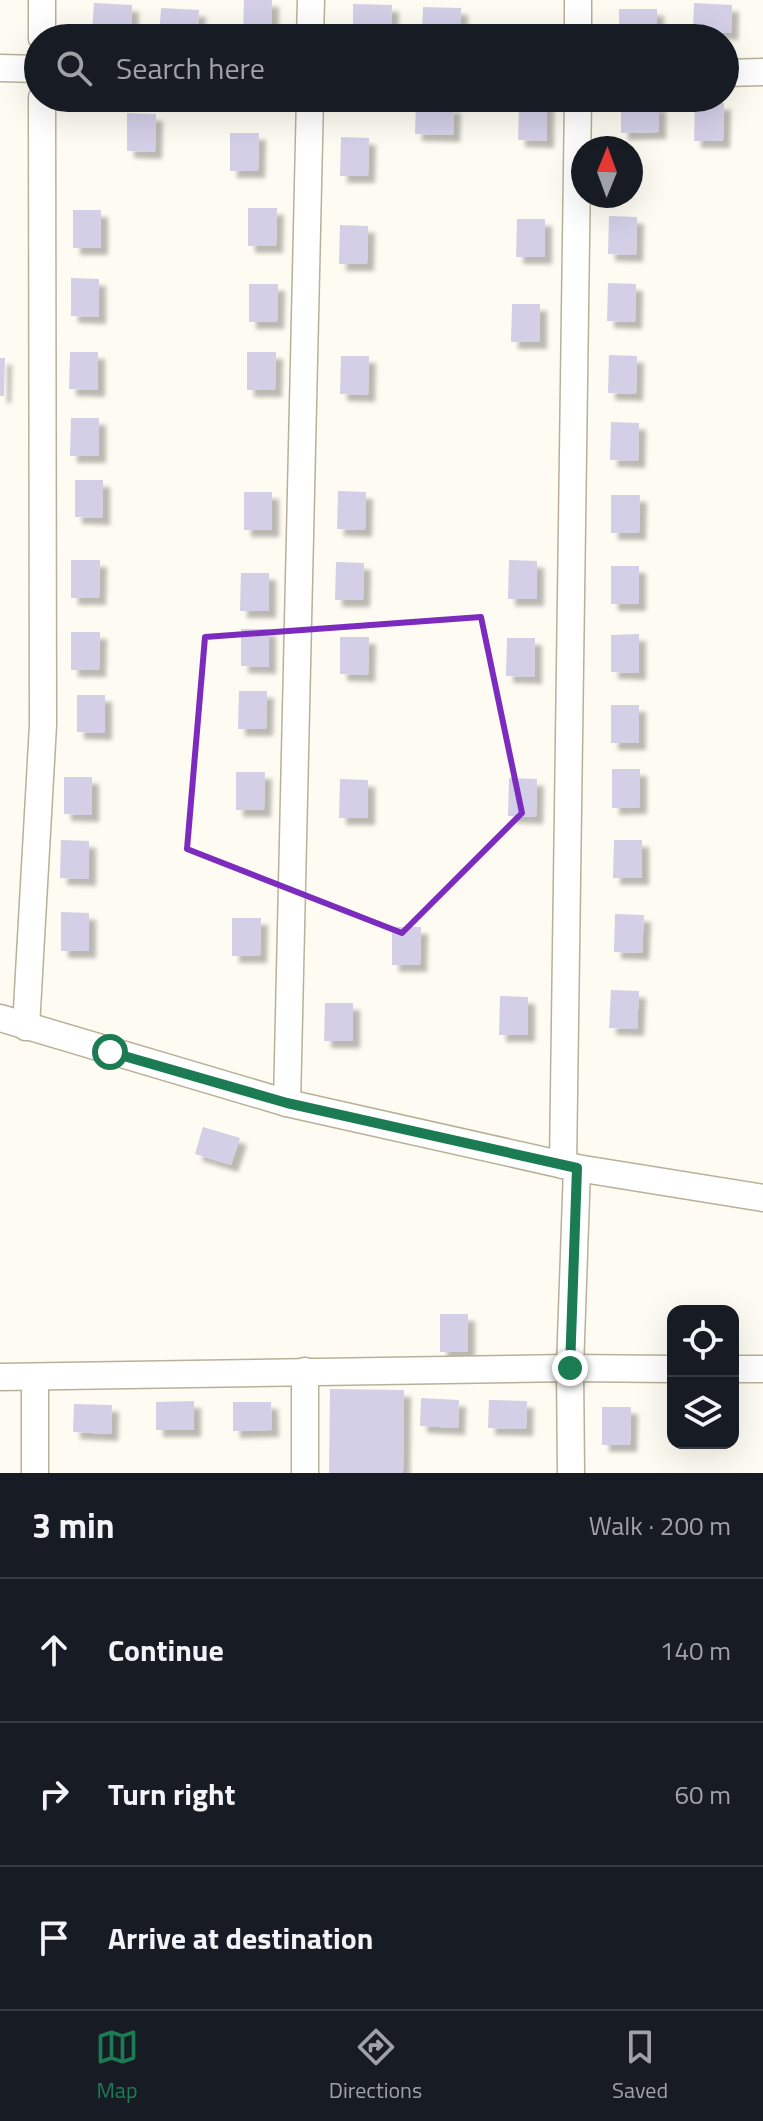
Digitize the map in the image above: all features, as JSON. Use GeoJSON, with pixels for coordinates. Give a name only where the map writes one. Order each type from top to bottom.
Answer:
{"type":"FeatureCollection","features":[{"type":"Feature","properties":{"kind":"street"},"geometry":{"type":"LineString","coordinates":[[42,0],[42,24]]}},
{"type":"Feature","properties":{"kind":"street"},"geometry":{"type":"LineString","coordinates":[[310,24],[311,0]]}},
{"type":"Feature","properties":{"kind":"street"},"geometry":{"type":"LineString","coordinates":[[578,0],[578,24]]}},
{"type":"Feature","properties":{"kind":"street"},"geometry":{"type":"LineString","coordinates":[[0,68],[24,69]]}},
{"type":"Feature","properties":{"kind":"street"},"geometry":{"type":"LineString","coordinates":[[739,73],[763,72]]}},
{"type":"Feature","properties":{"kind":"street"},"geometry":{"type":"LineString","coordinates":[[26,1027],[43,725],[42,112]]}},
{"type":"Feature","properties":{"kind":"street"},"geometry":{"type":"LineString","coordinates":[[287,1103],[310,112]]}},
{"type":"Feature","properties":{"kind":"street"},"geometry":{"type":"LineString","coordinates":[[571,1473],[570,1167],[578,112]]}},
{"type":"Feature","properties":{"kind":"street"},"geometry":{"type":"LineString","coordinates":[[0,1018],[287,1103],[570,1167],[763,1198]]}},
{"type":"Feature","properties":{"kind":"street"},"geometry":{"type":"LineString","coordinates":[[0,1377],[667,1369]]}},
{"type":"Feature","properties":{"kind":"street"},"geometry":{"type":"LineString","coordinates":[[739,1369],[763,1369]]}},
{"type":"Feature","properties":{"kind":"street"},"geometry":{"type":"LineString","coordinates":[[305,1371],[305,1473]]}},
{"type":"Feature","properties":{"kind":"street"},"geometry":{"type":"LineString","coordinates":[[35,1378],[35,1473]]}},
{"type":"Feature","properties":{"kind":"highlighted area"},"geometry":{"type":"Polygon","coordinates":[[[481,617],[522,813],[402,933],[187,849],[205,637],[481,617]]]}},
{"type":"Feature","properties":{"kind":"building"},"geometry":{"type":"Polygon","coordinates":[[[244,0],[272,0],[271,24],[243,24],[244,0]]]}},
{"type":"Feature","properties":{"kind":"building"},"geometry":{"type":"Polygon","coordinates":[[[94,3],[132,5],[131,24],[92,24],[94,3]]]}},
{"type":"Feature","properties":{"kind":"building"},"geometry":{"type":"Polygon","coordinates":[[[694,3],[732,5],[731,24],[693,24],[694,3]]]}},
{"type":"Feature","properties":{"kind":"building"},"geometry":{"type":"Polygon","coordinates":[[[353,4],[392,5],[391,24],[353,24],[353,4]]]}},
{"type":"Feature","properties":{"kind":"building"},"geometry":{"type":"Polygon","coordinates":[[[423,7],[461,8],[460,24],[422,24],[423,7]]]}},
{"type":"Feature","properties":{"kind":"building"},"geometry":{"type":"Polygon","coordinates":[[[161,8],[199,10],[198,24],[160,24],[161,8]]]}},
{"type":"Feature","properties":{"kind":"building"},"geometry":{"type":"Polygon","coordinates":[[[619,9],[657,9],[657,24],[619,24],[619,9]]]}},
{"type":"Feature","properties":{"kind":"building"},"geometry":{"type":"Polygon","coordinates":[[[416,112],[454,112],[453,135],[415,134],[416,112]]]}},
{"type":"Feature","properties":{"kind":"building"},"geometry":{"type":"Polygon","coordinates":[[[519,112],[547,112],[547,141],[518,140],[519,112]]]}},
{"type":"Feature","properties":{"kind":"building"},"geometry":{"type":"Polygon","coordinates":[[[621,112],[659,112],[659,132],[621,133],[621,112]]]}},
{"type":"Feature","properties":{"kind":"building"},"geometry":{"type":"Polygon","coordinates":[[[695,112],[724,112],[723,141],[694,141],[695,112]]]}},
{"type":"Feature","properties":{"kind":"building"},"geometry":{"type":"Polygon","coordinates":[[[127,113],[156,114],[155,152],[127,151],[127,113]]]}},
{"type":"Feature","properties":{"kind":"building"},"geometry":{"type":"Polygon","coordinates":[[[230,133],[259,133],[258,171],[230,171],[230,133]]]}},
{"type":"Feature","properties":{"kind":"building"},"geometry":{"type":"Polygon","coordinates":[[[341,137],[369,138],[368,176],[340,176],[341,137]]]}},
{"type":"Feature","properties":{"kind":"building"},"geometry":{"type":"Polygon","coordinates":[[[248,208],[277,208],[276,246],[248,246],[248,208]]]}},
{"type":"Feature","properties":{"kind":"building"},"geometry":{"type":"Polygon","coordinates":[[[73,210],[101,210],[101,248],[73,248],[73,210]]]}},
{"type":"Feature","properties":{"kind":"building"},"geometry":{"type":"Polygon","coordinates":[[[609,216],[637,217],[636,255],[608,254],[609,216]]]}},
{"type":"Feature","properties":{"kind":"building"},"geometry":{"type":"Polygon","coordinates":[[[517,219],[545,219],[545,257],[516,257],[517,219]]]}},
{"type":"Feature","properties":{"kind":"building"},"geometry":{"type":"Polygon","coordinates":[[[340,225],[368,226],[367,264],[339,264],[340,225]]]}},
{"type":"Feature","properties":{"kind":"building"},"geometry":{"type":"Polygon","coordinates":[[[71,278],[99,279],[99,317],[71,316],[71,278]]]}},
{"type":"Feature","properties":{"kind":"building"},"geometry":{"type":"Polygon","coordinates":[[[608,283],[636,284],[635,322],[607,321],[608,283]]]}},
{"type":"Feature","properties":{"kind":"building"},"geometry":{"type":"Polygon","coordinates":[[[249,284],[278,284],[277,322],[249,322],[249,284]]]}},
{"type":"Feature","properties":{"kind":"building"},"geometry":{"type":"Polygon","coordinates":[[[512,304],[540,304],[540,342],[511,342],[512,304]]]}},
{"type":"Feature","properties":{"kind":"building"},"geometry":{"type":"Polygon","coordinates":[[[70,352],[98,352],[98,390],[69,389],[70,352]]]}},
{"type":"Feature","properties":{"kind":"building"},"geometry":{"type":"Polygon","coordinates":[[[247,352],[276,352],[275,390],[247,390],[247,352]]]}},
{"type":"Feature","properties":{"kind":"building"},"geometry":{"type":"Polygon","coordinates":[[[609,355],[637,356],[636,394],[608,393],[609,355]]]}},
{"type":"Feature","properties":{"kind":"building"},"geometry":{"type":"Polygon","coordinates":[[[341,356],[369,356],[368,395],[340,394],[341,356]]]}},
{"type":"Feature","properties":{"kind":"building"},"geometry":{"type":"Polygon","coordinates":[[[0,358],[5,358],[4,396],[0,396],[0,358]]]}},
{"type":"Feature","properties":{"kind":"building"},"geometry":{"type":"Polygon","coordinates":[[[71,418],[99,418],[99,456],[70,456],[71,418]]]}},
{"type":"Feature","properties":{"kind":"building"},"geometry":{"type":"Polygon","coordinates":[[[611,422],[639,423],[638,461],[610,460],[611,422]]]}},
{"type":"Feature","properties":{"kind":"building"},"geometry":{"type":"Polygon","coordinates":[[[75,480],[103,480],[103,518],[75,517],[75,480]]]}},
{"type":"Feature","properties":{"kind":"building"},"geometry":{"type":"Polygon","coordinates":[[[338,491],[366,492],[365,530],[337,529],[338,491]]]}},
{"type":"Feature","properties":{"kind":"building"},"geometry":{"type":"Polygon","coordinates":[[[244,492],[272,492],[272,530],[244,530],[244,492]]]}},
{"type":"Feature","properties":{"kind":"building"},"geometry":{"type":"Polygon","coordinates":[[[611,495],[640,495],[639,533],[611,533],[611,495]]]}},
{"type":"Feature","properties":{"kind":"building"},"geometry":{"type":"Polygon","coordinates":[[[71,560],[100,560],[99,598],[71,598],[71,560]]]}},
{"type":"Feature","properties":{"kind":"building"},"geometry":{"type":"Polygon","coordinates":[[[509,560],[537,561],[537,599],[508,599],[509,560]]]}},
{"type":"Feature","properties":{"kind":"building"},"geometry":{"type":"Polygon","coordinates":[[[336,562],[364,563],[363,600],[335,600],[336,562]]]}},
{"type":"Feature","properties":{"kind":"building"},"geometry":{"type":"Polygon","coordinates":[[[611,566],[639,566],[639,604],[611,604],[611,566]]]}},
{"type":"Feature","properties":{"kind":"building"},"geometry":{"type":"Polygon","coordinates":[[[241,573],[269,573],[269,611],[240,611],[241,573]]]}},
{"type":"Feature","properties":{"kind":"building"},"geometry":{"type":"Polygon","coordinates":[[[241,629],[269,629],[269,667],[241,666],[241,629]]]}},
{"type":"Feature","properties":{"kind":"building"},"geometry":{"type":"Polygon","coordinates":[[[71,632],[100,632],[99,670],[71,670],[71,632]]]}},
{"type":"Feature","properties":{"kind":"building"},"geometry":{"type":"Polygon","coordinates":[[[639,634],[639,673],[611,672],[611,635],[639,634]]]}},
{"type":"Feature","properties":{"kind":"building"},"geometry":{"type":"Polygon","coordinates":[[[340,637],[369,637],[368,675],[340,674],[340,637]]]}},
{"type":"Feature","properties":{"kind":"building"},"geometry":{"type":"Polygon","coordinates":[[[507,638],[535,638],[535,677],[506,676],[507,638]]]}},
{"type":"Feature","properties":{"kind":"building"},"geometry":{"type":"Polygon","coordinates":[[[239,691],[267,691],[266,729],[238,729],[239,691]]]}},
{"type":"Feature","properties":{"kind":"building"},"geometry":{"type":"Polygon","coordinates":[[[77,695],[105,695],[105,733],[77,732],[77,695]]]}},
{"type":"Feature","properties":{"kind":"building"},"geometry":{"type":"Polygon","coordinates":[[[611,705],[639,705],[639,743],[611,743],[611,705]]]}},
{"type":"Feature","properties":{"kind":"building"},"geometry":{"type":"Polygon","coordinates":[[[612,769],[640,769],[640,807],[612,808],[612,769]]]}},
{"type":"Feature","properties":{"kind":"building"},"geometry":{"type":"Polygon","coordinates":[[[236,772],[265,772],[264,810],[236,810],[236,772]]]}},
{"type":"Feature","properties":{"kind":"building"},"geometry":{"type":"Polygon","coordinates":[[[64,777],[92,777],[92,815],[64,814],[64,777]]]}},
{"type":"Feature","properties":{"kind":"building"},"geometry":{"type":"Polygon","coordinates":[[[509,778],[537,779],[536,817],[508,816],[509,778]]]}},
{"type":"Feature","properties":{"kind":"building"},"geometry":{"type":"Polygon","coordinates":[[[340,779],[368,780],[368,818],[339,818],[340,779]]]}},
{"type":"Feature","properties":{"kind":"building"},"geometry":{"type":"Polygon","coordinates":[[[61,840],[89,841],[89,879],[60,878],[61,840]]]}},
{"type":"Feature","properties":{"kind":"building"},"geometry":{"type":"Polygon","coordinates":[[[614,840],[642,840],[642,878],[613,878],[614,840]]]}},
{"type":"Feature","properties":{"kind":"building"},"geometry":{"type":"Polygon","coordinates":[[[61,912],[89,913],[89,951],[61,951],[61,912]]]}},
{"type":"Feature","properties":{"kind":"building"},"geometry":{"type":"Polygon","coordinates":[[[615,914],[644,915],[642,953],[614,952],[615,914]]]}},
{"type":"Feature","properties":{"kind":"building"},"geometry":{"type":"Polygon","coordinates":[[[232,918],[261,918],[260,956],[232,956],[232,918]]]}},
{"type":"Feature","properties":{"kind":"building"},"geometry":{"type":"Polygon","coordinates":[[[392,927],[421,927],[420,965],[392,965],[392,927]]]}},
{"type":"Feature","properties":{"kind":"building"},"geometry":{"type":"Polygon","coordinates":[[[611,990],[639,991],[637,1029],[609,1028],[611,990]]]}},
{"type":"Feature","properties":{"kind":"building"},"geometry":{"type":"Polygon","coordinates":[[[500,996],[528,997],[528,1035],[499,1035],[500,996]]]}},
{"type":"Feature","properties":{"kind":"building"},"geometry":{"type":"Polygon","coordinates":[[[325,1003],[353,1003],[353,1041],[324,1041],[325,1003]]]}},
{"type":"Feature","properties":{"kind":"building"},"geometry":{"type":"Polygon","coordinates":[[[203,1127],[240,1138],[231,1165],[195,1154],[203,1127]]]}},
{"type":"Feature","properties":{"kind":"building"},"geometry":{"type":"Polygon","coordinates":[[[440,1314],[468,1314],[468,1352],[440,1352],[440,1314]]]}},
{"type":"Feature","properties":{"kind":"building"},"geometry":{"type":"Polygon","coordinates":[[[330,1389],[404,1390],[403,1473],[329,1473],[330,1389]]]}},
{"type":"Feature","properties":{"kind":"building"},"geometry":{"type":"Polygon","coordinates":[[[421,1398],[459,1400],[458,1428],[420,1426],[421,1398]]]}},
{"type":"Feature","properties":{"kind":"building"},"geometry":{"type":"Polygon","coordinates":[[[489,1400],[527,1401],[526,1429],[488,1428],[489,1400]]]}},
{"type":"Feature","properties":{"kind":"building"},"geometry":{"type":"Polygon","coordinates":[[[194,1401],[194,1430],[156,1430],[156,1402],[194,1401]]]}},
{"type":"Feature","properties":{"kind":"building"},"geometry":{"type":"Polygon","coordinates":[[[233,1402],[271,1402],[272,1430],[233,1431],[233,1402]]]}},
{"type":"Feature","properties":{"kind":"building"},"geometry":{"type":"Polygon","coordinates":[[[74,1404],[112,1405],[111,1434],[73,1432],[74,1404]]]}},
{"type":"Feature","properties":{"kind":"building"},"geometry":{"type":"Polygon","coordinates":[[[602,1407],[631,1407],[630,1445],[602,1445],[602,1407]]]}},
{"type":"Feature","properties":{"kind":"route"},"geometry":{"type":"LineString","coordinates":[[110,1052],[287,1103],[577,1168],[570,1368]]}}]}
